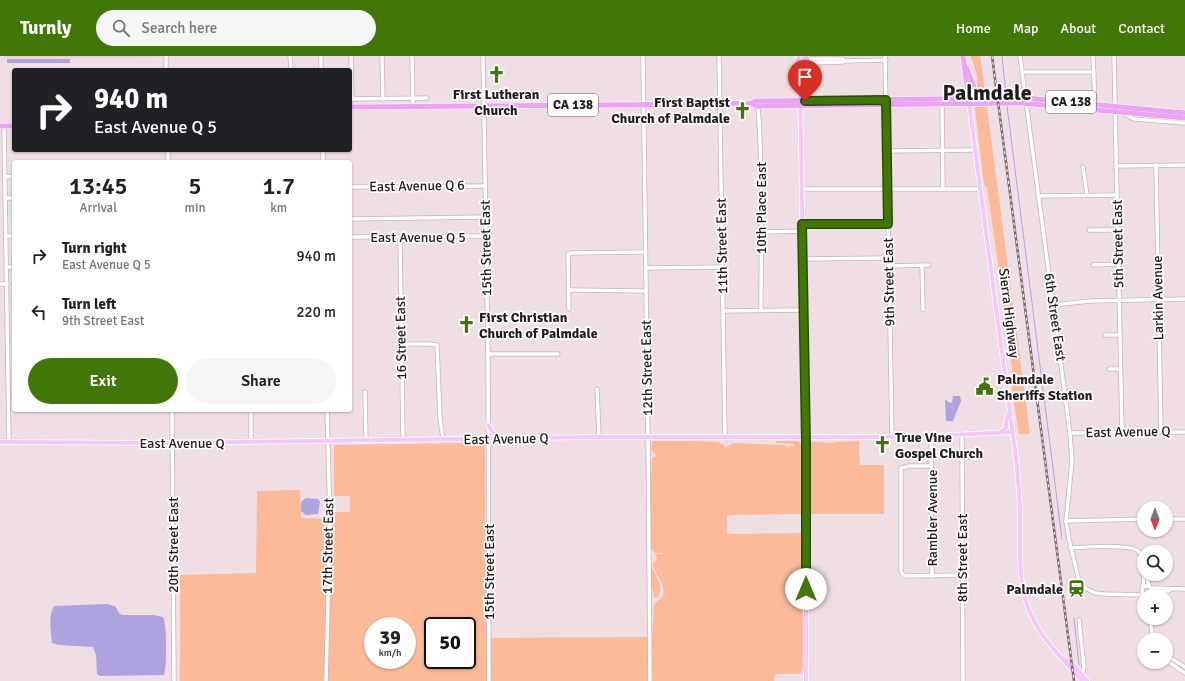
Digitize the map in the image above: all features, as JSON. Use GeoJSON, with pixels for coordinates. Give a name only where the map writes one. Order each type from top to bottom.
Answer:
{"type":"FeatureCollection","features":[{"type":"Feature","properties":{"kind":"highway","name":"Sierra Highway"},"geometry":{"type":"LineString","coordinates":[[963,56],[969,101]]}},
{"type":"Feature","properties":{"kind":"highway"},"geometry":{"type":"LineString","coordinates":[[965,66],[970,72],[976,92],[989,95],[994,98]]}},
{"type":"Feature","properties":{"kind":"highway","name":"CA 138"},"geometry":{"type":"LineString","coordinates":[[886,102],[942,103],[994,98],[1115,109],[1185,113]]}},
{"type":"Feature","properties":{"kind":"highway","name":"CA 138"},"geometry":{"type":"LineString","coordinates":[[352,107],[720,104],[752,103],[755,101],[800,103],[1026,101],[1095,104],[1125,112],[1185,118]]}},
{"type":"Feature","properties":{"kind":"highway","name":"CA 138"},"geometry":{"type":"LineString","coordinates":[[752,103],[758,106],[800,103]]}},
{"type":"Feature","properties":{"kind":"main road"},"geometry":{"type":"LineString","coordinates":[[800,76],[808,62],[802,57],[797,60],[800,76],[803,231],[806,681]]}},
{"type":"Feature","properties":{"kind":"main road"},"geometry":{"type":"LineString","coordinates":[[798,64],[801,66],[805,65]]}},
{"type":"Feature","properties":{"kind":"main road","name":"Sierra Highway"},"geometry":{"type":"LineString","coordinates":[[969,101],[1019,486],[1020,567],[1023,593],[1033,619],[1042,634],[1082,681]]}},
{"type":"Feature","properties":{"kind":"main road"},"geometry":{"type":"LineString","coordinates":[[997,433],[1006,428],[1006,421],[1010,413]]}},
{"type":"Feature","properties":{"kind":"main road"},"geometry":{"type":"LineString","coordinates":[[488,425],[494,434],[503,439]]}},
{"type":"Feature","properties":{"kind":"main road","name":"East Avenue Q"},"geometry":{"type":"LineString","coordinates":[[0,442],[328,442],[366,440],[599,437],[932,436],[1012,432]]}},
{"type":"Feature","properties":{"kind":"main road","name":"Sierra Highway"},"geometry":{"type":"LineString","coordinates":[[1062,658],[1066,659],[1087,681]]}},
{"type":"Feature","properties":{"kind":"street"},"geometry":{"type":"LineString","coordinates":[[166,56],[166,68]]}},
{"type":"Feature","properties":{"kind":"street"},"geometry":{"type":"LineString","coordinates":[[290,56],[291,68]]}},
{"type":"Feature","properties":{"kind":"street"},"geometry":{"type":"LineString","coordinates":[[320,56],[321,68]]}},
{"type":"Feature","properties":{"kind":"street"},"geometry":{"type":"LineString","coordinates":[[351,56],[351,68]]}},
{"type":"Feature","properties":{"kind":"street"},"geometry":{"type":"LineString","coordinates":[[382,56],[383,98]]}},
{"type":"Feature","properties":{"kind":"street"},"geometry":{"type":"LineString","coordinates":[[412,56],[413,107]]}},
{"type":"Feature","properties":{"kind":"street","name":"15th Street East"},"geometry":{"type":"LineString","coordinates":[[483,56],[484,186],[487,236],[489,681]]}},
{"type":"Feature","properties":{"kind":"street","name":"12th Street East"},"geometry":{"type":"LineString","coordinates":[[643,56],[650,681]]}},
{"type":"Feature","properties":{"kind":"street","name":"11th Street East"},"geometry":{"type":"LineString","coordinates":[[719,56],[725,436]]}},
{"type":"Feature","properties":{"kind":"street","name":"6th Street East"},"geometry":{"type":"LineString","coordinates":[[1020,56],[1070,433],[1072,461],[1066,521],[1070,548],[1078,577],[1085,588],[1098,594],[1137,595]]}},
{"type":"Feature","properties":{"kind":"street"},"geometry":{"type":"LineString","coordinates":[[1094,56],[1095,104]]}},
{"type":"Feature","properties":{"kind":"street","name":"5th Street East"},"geometry":{"type":"LineString","coordinates":[[1114,56],[1122,432]]}},
{"type":"Feature","properties":{"kind":"street"},"geometry":{"type":"LineString","coordinates":[[802,57],[811,59],[842,59],[845,61]]}},
{"type":"Feature","properties":{"kind":"street"},"geometry":{"type":"LineString","coordinates":[[805,65],[810,63],[886,58]]}},
{"type":"Feature","properties":{"kind":"street","name":"9th Street East"},"geometry":{"type":"LineString","coordinates":[[886,58],[892,436]]}},
{"type":"Feature","properties":{"kind":"street"},"geometry":{"type":"LineString","coordinates":[[1022,72],[1094,72]]}},
{"type":"Feature","properties":{"kind":"street"},"geometry":{"type":"LineString","coordinates":[[352,99],[427,98]]}},
{"type":"Feature","properties":{"kind":"street"},"geometry":{"type":"LineString","coordinates":[[942,103],[943,189]]}},
{"type":"Feature","properties":{"kind":"street","name":"10th Place East"},"geometry":{"type":"LineString","coordinates":[[758,106],[760,128],[762,232],[761,310]]}},
{"type":"Feature","properties":{"kind":"street"},"geometry":{"type":"LineString","coordinates":[[1125,112],[1126,115],[1134,119],[1185,123]]}},
{"type":"Feature","properties":{"kind":"street"},"geometry":{"type":"LineString","coordinates":[[2,126],[7,266],[8,442]]}},
{"type":"Feature","properties":{"kind":"street"},"geometry":{"type":"LineString","coordinates":[[887,151],[976,150]]}},
{"type":"Feature","properties":{"kind":"street","name":"Larkin Avenue"},"geometry":{"type":"LineString","coordinates":[[1156,165],[1161,432]]}},
{"type":"Feature","properties":{"kind":"street"},"geometry":{"type":"LineString","coordinates":[[1116,166],[1185,165]]}},
{"type":"Feature","properties":{"kind":"street"},"geometry":{"type":"LineString","coordinates":[[1083,167],[1087,196]]}},
{"type":"Feature","properties":{"kind":"street"},"geometry":{"type":"LineString","coordinates":[[5,177],[12,176]]}},
{"type":"Feature","properties":{"kind":"street","name":"East Avenue Q 6"},"geometry":{"type":"LineString","coordinates":[[352,187],[484,186]]}},
{"type":"Feature","properties":{"kind":"street"},"geometry":{"type":"LineString","coordinates":[[802,189],[981,189]]}},
{"type":"Feature","properties":{"kind":"street"},"geometry":{"type":"LineString","coordinates":[[1038,196],[1117,195]]}},
{"type":"Feature","properties":{"kind":"street"},"geometry":{"type":"LineString","coordinates":[[5,198],[12,198]]}},
{"type":"Feature","properties":{"kind":"street"},"geometry":{"type":"LineString","coordinates":[[352,219],[486,217]]}},
{"type":"Feature","properties":{"kind":"street"},"geometry":{"type":"LineString","coordinates":[[802,224],[888,224]]}},
{"type":"Feature","properties":{"kind":"street"},"geometry":{"type":"LineString","coordinates":[[1089,230],[1118,230]]}},
{"type":"Feature","properties":{"kind":"street"},"geometry":{"type":"LineString","coordinates":[[762,232],[803,231]]}},
{"type":"Feature","properties":{"kind":"street"},"geometry":{"type":"LineString","coordinates":[[6,236],[12,236]]}},
{"type":"Feature","properties":{"kind":"street","name":"East Avenue Q 5"},"geometry":{"type":"LineString","coordinates":[[352,237],[487,236]]}},
{"type":"Feature","properties":{"kind":"street","name":"16 Street East"},"geometry":{"type":"LineString","coordinates":[[400,237],[403,440]]}},
{"type":"Feature","properties":{"kind":"street"},"geometry":{"type":"LineString","coordinates":[[569,309],[568,254],[646,252]]}},
{"type":"Feature","properties":{"kind":"street"},"geometry":{"type":"LineString","coordinates":[[803,259],[889,258]]}},
{"type":"Feature","properties":{"kind":"street"},"geometry":{"type":"LineString","coordinates":[[1093,264],[1118,264]]}},
{"type":"Feature","properties":{"kind":"street"},"geometry":{"type":"LineString","coordinates":[[889,266],[929,265]]}},
{"type":"Feature","properties":{"kind":"street"},"geometry":{"type":"LineString","coordinates":[[7,266],[12,267]]}},
{"type":"Feature","properties":{"kind":"street"},"geometry":{"type":"LineString","coordinates":[[922,266],[923,310]]}},
{"type":"Feature","properties":{"kind":"street"},"geometry":{"type":"LineString","coordinates":[[646,268],[722,268]]}},
{"type":"Feature","properties":{"kind":"street"},"geometry":{"type":"LineString","coordinates":[[0,284],[7,284]]}},
{"type":"Feature","properties":{"kind":"street"},"geometry":{"type":"LineString","coordinates":[[569,290],[646,291]]}},
{"type":"Feature","properties":{"kind":"street"},"geometry":{"type":"LineString","coordinates":[[1053,305],[1090,301],[1185,299]]}},
{"type":"Feature","properties":{"kind":"street"},"geometry":{"type":"LineString","coordinates":[[723,311],[803,310]]}},
{"type":"Feature","properties":{"kind":"street"},"geometry":{"type":"LineString","coordinates":[[1105,335],[1120,335]]}},
{"type":"Feature","properties":{"kind":"street"},"geometry":{"type":"LineString","coordinates":[[401,344],[437,345],[440,418],[443,439]]}},
{"type":"Feature","properties":{"kind":"street"},"geometry":{"type":"LineString","coordinates":[[488,354],[558,354]]}},
{"type":"Feature","properties":{"kind":"street"},"geometry":{"type":"LineString","coordinates":[[1109,369],[1120,369]]}},
{"type":"Feature","properties":{"kind":"street"},"geometry":{"type":"LineString","coordinates":[[597,389],[599,437]]}},
{"type":"Feature","properties":{"kind":"street"},"geometry":{"type":"LineString","coordinates":[[365,392],[366,440]]}},
{"type":"Feature","properties":{"kind":"street","name":"20th Street East"},"geometry":{"type":"LineString","coordinates":[[172,412],[174,681]]}},
{"type":"Feature","properties":{"kind":"street"},"geometry":{"type":"LineString","coordinates":[[251,412],[251,442]]}},
{"type":"Feature","properties":{"kind":"street","name":"17th Street East"},"geometry":{"type":"LineString","coordinates":[[326,681],[330,520],[327,412]]}},
{"type":"Feature","properties":{"kind":"street","name":"East Avenue Q"},"geometry":{"type":"LineString","coordinates":[[1070,433],[1185,432]]}},
{"type":"Feature","properties":{"kind":"street","name":"8th Street East"},"geometry":{"type":"LineString","coordinates":[[962,434],[963,681]]}},
{"type":"Feature","properties":{"kind":"street","name":"Rambler Avenue"},"geometry":{"type":"LineString","coordinates":[[932,436],[932,576]]}},
{"type":"Feature","properties":{"kind":"street"},"geometry":{"type":"LineString","coordinates":[[931,466],[904,466],[901,471],[901,572],[906,576],[962,575]]}},
{"type":"Feature","properties":{"kind":"street"},"geometry":{"type":"LineString","coordinates":[[1066,521],[1137,519]]}},
{"type":"Feature","properties":{"kind":"street"},"geometry":{"type":"LineString","coordinates":[[1173,519],[1185,519]]}},
{"type":"Feature","properties":{"kind":"street"},"geometry":{"type":"LineString","coordinates":[[1070,548],[1132,548],[1137,551]]}},
{"type":"Feature","properties":{"kind":"street"},"geometry":{"type":"LineString","coordinates":[[1143,581],[1143,587],[1171,589]]}},
{"type":"Feature","properties":{"kind":"street"},"geometry":{"type":"LineString","coordinates":[[1148,581],[1150,587]]}},
{"type":"Feature","properties":{"kind":"street"},"geometry":{"type":"LineString","coordinates":[[1173,589],[1185,589]]}},
{"type":"Feature","properties":{"kind":"street"},"geometry":{"type":"LineString","coordinates":[[1079,620],[1084,667],[1082,675]]}},
{"type":"Feature","properties":{"kind":"street"},"geometry":{"type":"LineString","coordinates":[[1173,659],[1185,667]]}},
{"type":"Feature","properties":{"kind":"street"},"geometry":{"type":"LineString","coordinates":[[1173,665],[1185,674]]}},
{"type":"Feature","properties":{"kind":"shaded area"},"geometry":{"type":"Polygon","coordinates":[[[4,56],[159,56],[4,58],[4,56]]]}},
{"type":"Feature","properties":{"kind":"shaded area"},"geometry":{"type":"Polygon","coordinates":[[[971,56],[980,56],[985,92],[980,92],[977,88],[977,76],[971,56]]]}},
{"type":"Feature","properties":{"kind":"shaded area"},"geometry":{"type":"Polygon","coordinates":[[[7,59],[70,59],[70,63],[7,63],[7,59]]]}},
{"type":"Feature","properties":{"kind":"shaded area"},"geometry":{"type":"Polygon","coordinates":[[[975,107],[987,107],[1030,434],[1019,434],[1012,388],[1012,367],[1003,299],[987,188],[984,184],[975,107]]]}},
{"type":"Feature","properties":{"kind":"shaded area"},"geometry":{"type":"Polygon","coordinates":[[[953,396],[960,396],[961,401],[953,421],[946,421],[945,400],[950,403],[952,402],[953,396]]]}},
{"type":"Feature","properties":{"kind":"shaded area"},"geometry":{"type":"Polygon","coordinates":[[[652,441],[718,442],[725,446],[724,449],[733,443],[784,445],[788,447],[794,446],[794,444],[776,443],[776,441],[798,441],[802,445],[803,514],[727,515],[727,534],[803,533],[803,666],[801,674],[775,674],[774,681],[180,681],[180,575],[256,573],[257,491],[300,490],[301,518],[333,519],[333,512],[350,512],[350,496],[334,496],[334,445],[485,443],[486,638],[652,637],[654,605],[663,595],[664,591],[662,583],[652,564],[657,560],[656,554],[668,554],[655,553],[651,548],[650,510],[652,458],[657,456],[652,450],[651,451],[652,441]]]}},
{"type":"Feature","properties":{"kind":"shaded area"},"geometry":{"type":"Polygon","coordinates":[[[859,441],[860,465],[884,465],[884,514],[811,514],[808,512],[809,445],[813,442],[831,443],[859,441]]]}},
{"type":"Feature","properties":{"kind":"shaded area"},"geometry":{"type":"Polygon","coordinates":[[[306,498],[318,499],[320,502],[318,514],[306,515],[301,511],[301,502],[306,498]]]}},
{"type":"Feature","properties":{"kind":"shaded area"},"geometry":{"type":"Polygon","coordinates":[[[651,566],[660,585],[660,593],[658,597],[654,598],[651,579],[651,566]]]}},
{"type":"Feature","properties":{"kind":"shaded area"},"geometry":{"type":"Polygon","coordinates":[[[107,604],[115,606],[122,615],[153,615],[163,617],[166,646],[166,664],[164,675],[100,676],[97,674],[96,655],[93,647],[59,645],[52,643],[50,619],[54,606],[107,604]]]}},
{"type":"Feature","properties":{"kind":"waterway"},"geometry":{"type":"LineString","coordinates":[[1002,56],[1006,94]]}},
{"type":"Feature","properties":{"kind":"waterway"},"geometry":{"type":"LineString","coordinates":[[1007,106],[1062,539]]}},
{"type":"Feature","properties":{"kind":"waterway"},"geometry":{"type":"LineString","coordinates":[[1074,618],[1079,665]]}},
{"type":"Feature","properties":{"kind":"railway"},"geometry":{"type":"LineString","coordinates":[[992,56],[1074,681]]}},
{"type":"Feature","properties":{"kind":"place","name":"First Lutheran Church"},"geometry":{"type":"Point","coordinates":[496,74]}},
{"type":"Feature","properties":{"kind":"place","name":"First Baptist Church of Palmdale"},"geometry":{"type":"Point","coordinates":[743,110]}},
{"type":"Feature","properties":{"kind":"place","name":"First Christian Church of Palmdale"},"geometry":{"type":"Point","coordinates":[466,325]}},
{"type":"Feature","properties":{"kind":"place","name":"Palmdale Sheriffs Station"},"geometry":{"type":"Point","coordinates":[984,387]}},
{"type":"Feature","properties":{"kind":"place","name":"True Vine Gospel Church"},"geometry":{"type":"Point","coordinates":[882,445]}},
{"type":"Feature","properties":{"kind":"place","name":"Palmdale"},"geometry":{"type":"Point","coordinates":[1076,589]}},
{"type":"Feature","properties":{"kind":"district","name":"Palmdale"},"geometry":{"type":"Point","coordinates":[987,92]}},
{"type":"Feature","properties":{"kind":"route"},"geometry":{"type":"LineString","coordinates":[[805,101],[886,100],[888,224],[802,224],[806,442],[806,589]]}}]}
